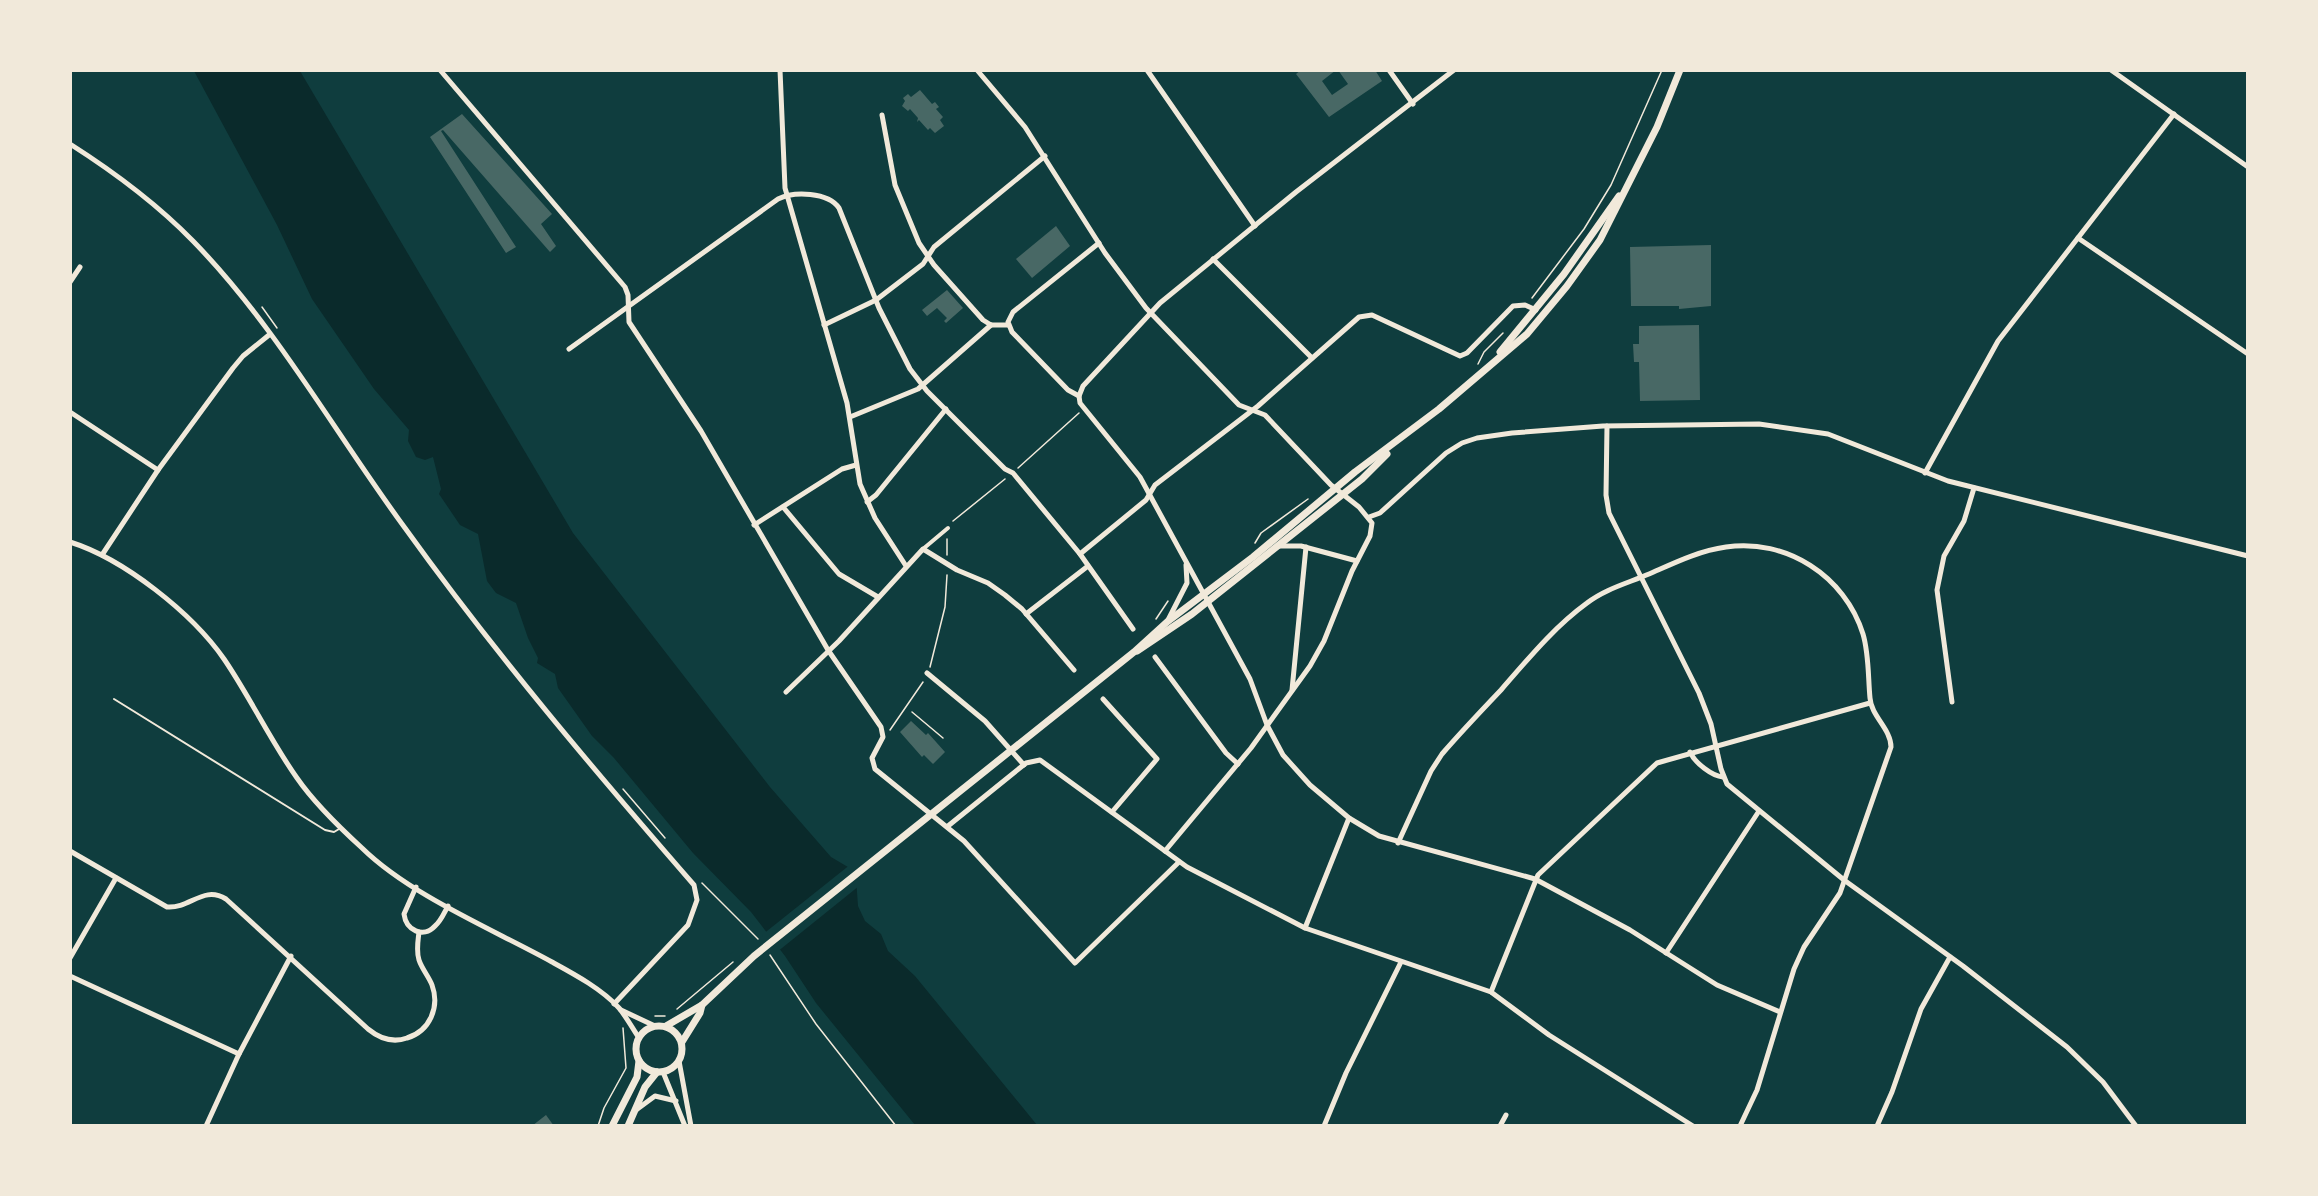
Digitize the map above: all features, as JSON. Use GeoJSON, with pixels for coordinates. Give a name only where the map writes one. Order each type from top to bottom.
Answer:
{"type":"FeatureCollection","features":[{"type":"Feature","properties":{"kind":"street"},"geometry":{"type":"LineString","coordinates":[[440,70],[622,284],[628,295],[629,322],[696,423],[828,650],[881,727],[883,737],[872,759],[875,769],[948,826],[1076,963],[1179,862]]}},
{"type":"Feature","properties":{"kind":"street"},"geometry":{"type":"LineString","coordinates":[[780,70],[787,196],[850,417],[856,465],[867,502],[906,566]]}},
{"type":"Feature","properties":{"kind":"street"},"geometry":{"type":"LineString","coordinates":[[977,70],[1021,121],[1099,243],[1151,314],[1239,405],[1265,415],[1342,495],[1369,517],[1372,532],[1357,561],[1320,649],[1268,725],[1165,851]]}},
{"type":"Feature","properties":{"kind":"street"},"geometry":{"type":"LineString","coordinates":[[1147,70],[1255,226]]}},
{"type":"Feature","properties":{"kind":"street"},"geometry":{"type":"LineString","coordinates":[[1389,70],[1413,104]]}},
{"type":"Feature","properties":{"kind":"street"},"geometry":{"type":"LineString","coordinates":[[1078,396],[1083,386],[1160,303],[1454,70]]}},
{"type":"Feature","properties":{"kind":"street"},"geometry":{"type":"LineString","coordinates":[[666,1026],[702,1005],[754,956],[1041,728],[1203,593],[1253,557],[1335,488],[1397,443],[1527,334],[1571,281],[1600,240],[1635,171],[1680,70]]}},
{"type":"Feature","properties":{"kind":"street"},"geometry":{"type":"LineString","coordinates":[[2111,70],[2247,167]]}},
{"type":"Feature","properties":{"kind":"street"},"geometry":{"type":"LineString","coordinates":[[1925,473],[1998,340],[2174,114]]}},
{"type":"Feature","properties":{"kind":"street"},"geometry":{"type":"LineString","coordinates":[[882,115],[897,192],[927,257],[983,321],[991,325],[1008,326],[1055,377],[1078,396],[1083,409],[1138,474],[1250,679],[1268,725],[1294,771],[1366,830],[1398,843],[1535,879],[1630,930],[1716,986],[1780,1012]]}},
{"type":"Feature","properties":{"kind":"street"},"geometry":{"type":"LineString","coordinates":[[70,144],[125,182],[177,226],[212,261],[269,335],[467,612],[694,885],[697,896],[688,924],[614,1004]]}},
{"type":"Feature","properties":{"kind":"street"},"geometry":{"type":"LineString","coordinates":[[824,325],[876,300],[923,264],[934,247],[1044,156]]}},
{"type":"Feature","properties":{"kind":"street"},"geometry":{"type":"LineString","coordinates":[[1485,369],[1536,310],[1573,262],[1635,171]]}},
{"type":"Feature","properties":{"kind":"street"},"geometry":{"type":"LineString","coordinates":[[569,349],[778,199],[787,196],[822,197],[838,205],[876,300],[905,360],[922,385],[1005,469],[1013,473],[1080,554],[1133,629]]}},
{"type":"Feature","properties":{"kind":"street"},"geometry":{"type":"LineString","coordinates":[[2078,238],[2247,354]]}},
{"type":"Feature","properties":{"kind":"street"},"geometry":{"type":"LineString","coordinates":[[1008,326],[1013,312],[1099,243]]}},
{"type":"Feature","properties":{"kind":"street"},"geometry":{"type":"LineString","coordinates":[[1213,259],[1312,358]]}},
{"type":"Feature","properties":{"kind":"street"},"geometry":{"type":"LineString","coordinates":[[70,282],[80,267]]}},
{"type":"Feature","properties":{"kind":"street"},"geometry":{"type":"LineString","coordinates":[[1080,554],[1150,496],[1155,485],[1252,411],[1355,319],[1368,315],[1449,353],[1463,356],[1509,308],[1519,304],[1528,305],[1536,310]]}},
{"type":"Feature","properties":{"kind":"street"},"geometry":{"type":"LineString","coordinates":[[850,417],[913,392],[991,325]]}},
{"type":"Feature","properties":{"kind":"street"},"geometry":{"type":"LineString","coordinates":[[102,555],[158,470],[238,361],[269,335]]}},
{"type":"Feature","properties":{"kind":"street"},"geometry":{"type":"LineString","coordinates":[[867,502],[876,495],[946,409]]}},
{"type":"Feature","properties":{"kind":"street"},"geometry":{"type":"LineString","coordinates":[[70,412],[158,470]]}},
{"type":"Feature","properties":{"kind":"street"},"geometry":{"type":"LineString","coordinates":[[1369,517],[1380,513],[1441,457],[1466,442],[1512,433],[1607,426],[1720,423],[1796,427],[1845,439],[1925,473],[1974,488],[2247,556]]}},
{"type":"Feature","properties":{"kind":"street"},"geometry":{"type":"LineString","coordinates":[[1607,426],[1608,507],[1699,693],[1716,745],[1723,777],[1731,788],[1844,880],[1950,957],[2078,1057],[2103,1082],[2136,1125]]}},
{"type":"Feature","properties":{"kind":"street"},"geometry":{"type":"LineString","coordinates":[[1134,652],[1158,639],[1342,495],[1370,472],[1397,443]]}},
{"type":"Feature","properties":{"kind":"street"},"geometry":{"type":"LineString","coordinates":[[754,525],[842,469],[856,465]]}},
{"type":"Feature","properties":{"kind":"street"},"geometry":{"type":"LineString","coordinates":[[1952,702],[1937,590],[1944,556],[1964,521],[1974,488]]}},
{"type":"Feature","properties":{"kind":"street"},"geometry":{"type":"LineString","coordinates":[[783,507],[839,574],[878,597]]}},
{"type":"Feature","properties":{"kind":"street"},"geometry":{"type":"LineString","coordinates":[[786,692],[906,566],[948,528]]}},
{"type":"Feature","properties":{"kind":"street"},"geometry":{"type":"LineString","coordinates":[[70,542],[102,555],[164,598],[211,642],[228,664],[295,775],[372,858],[448,906],[568,971],[621,1010],[655,1026],[666,1026],[673,1030],[682,1042]]}},
{"type":"Feature","properties":{"kind":"street"},"geometry":{"type":"LineString","coordinates":[[1277,546],[1306,548],[1357,561]]}},
{"type":"Feature","properties":{"kind":"street"},"geometry":{"type":"LineString","coordinates":[[1398,843],[1438,760],[1539,646],[1591,600],[1696,554],[1737,546],[1777,550],[1803,561],[1832,582],[1857,619],[1865,643],[1870,703],[1874,714],[1890,738],[1891,747],[1836,899],[1797,961],[1757,1090],[1740,1125]]}},
{"type":"Feature","properties":{"kind":"street"},"geometry":{"type":"LineString","coordinates":[[1292,690],[1306,548]]}},
{"type":"Feature","properties":{"kind":"street"},"geometry":{"type":"LineString","coordinates":[[923,549],[992,585],[1026,614],[1074,669]]}},
{"type":"Feature","properties":{"kind":"street"},"geometry":{"type":"LineString","coordinates":[[1167,622],[1187,583],[1186,565]]}},
{"type":"Feature","properties":{"kind":"street"},"geometry":{"type":"LineString","coordinates":[[1026,614],[1088,566]]}},
{"type":"Feature","properties":{"kind":"street"},"geometry":{"type":"LineString","coordinates":[[1155,657],[1226,753],[1238,764]]}},
{"type":"Feature","properties":{"kind":"street"},"geometry":{"type":"LineString","coordinates":[[927,673],[992,728],[1024,765]]}},
{"type":"Feature","properties":{"kind":"street"},"geometry":{"type":"LineString","coordinates":[[1103,699],[1157,759],[1112,812]]}},
{"type":"Feature","properties":{"kind":"street"},"geometry":{"type":"LineString","coordinates":[[1491,992],[1535,879],[1557,854],[1654,766],[1690,752],[1870,703]]}},
{"type":"Feature","properties":{"kind":"street"},"geometry":{"type":"LineString","coordinates":[[1690,752],[1710,771],[1723,777]]}},
{"type":"Feature","properties":{"kind":"street"},"geometry":{"type":"LineString","coordinates":[[948,826],[1024,765],[1034,760],[1043,762],[1179,862],[1305,928],[1491,992],[1554,1038],[1693,1125]]}},
{"type":"Feature","properties":{"kind":"street"},"geometry":{"type":"LineString","coordinates":[[1666,953],[1759,811]]}},
{"type":"Feature","properties":{"kind":"street"},"geometry":{"type":"LineString","coordinates":[[1305,928],[1349,818]]}},
{"type":"Feature","properties":{"kind":"street"},"geometry":{"type":"LineString","coordinates":[[70,851],[167,906],[180,906],[204,894],[221,896],[291,956],[372,1033],[385,1039],[406,1039],[424,1028],[431,1018],[435,1004],[433,989],[418,956],[419,932]]}},
{"type":"Feature","properties":{"kind":"street"},"geometry":{"type":"LineString","coordinates":[[70,958],[116,878]]}},
{"type":"Feature","properties":{"kind":"street"},"geometry":{"type":"LineString","coordinates":[[416,887],[404,914],[408,926],[419,932],[434,928],[448,906]]}},
{"type":"Feature","properties":{"kind":"street"},"geometry":{"type":"LineString","coordinates":[[207,1125],[238,1054],[291,956]]}},
{"type":"Feature","properties":{"kind":"street"},"geometry":{"type":"LineString","coordinates":[[1876,1125],[1894,1085],[1920,1009],[1950,957]]}},
{"type":"Feature","properties":{"kind":"street"},"geometry":{"type":"LineString","coordinates":[[1324,1125],[1346,1073],[1401,962]]}},
{"type":"Feature","properties":{"kind":"street"},"geometry":{"type":"LineString","coordinates":[[70,976],[238,1054]]}},
{"type":"Feature","properties":{"kind":"street"},"geometry":{"type":"LineString","coordinates":[[691,1125],[679,1061],[682,1042],[700,1013],[702,1005]]}},
{"type":"Feature","properties":{"kind":"street"},"geometry":{"type":"LineString","coordinates":[[621,1010],[624,1018],[639,1038]]}},
{"type":"Feature","properties":{"kind":"street"},"geometry":{"type":"LineString","coordinates":[[655,1026],[639,1038],[636,1053],[644,1066],[660,1072],[676,1101],[684,1125]]}},
{"type":"Feature","properties":{"kind":"street"},"geometry":{"type":"LineString","coordinates":[[612,1125],[637,1077],[639,1061]]}},
{"type":"Feature","properties":{"kind":"street"},"geometry":{"type":"LineString","coordinates":[[628,1125],[640,1096],[660,1072],[679,1061]]}},
{"type":"Feature","properties":{"kind":"street"},"geometry":{"type":"LineString","coordinates":[[636,1110],[655,1096],[676,1101]]}},
{"type":"Feature","properties":{"kind":"street"},"geometry":{"type":"LineString","coordinates":[[1500,1125],[1506,1115]]}},
{"type":"Feature","properties":{"kind":"lane"},"geometry":{"type":"LineString","coordinates":[[114,699],[325,830],[334,832],[341,827]]}},
{"type":"Feature","properties":{"kind":"path"},"geometry":{"type":"LineString","coordinates":[[1528,305],[1584,229],[1611,185],[1662,70]]}},
{"type":"Feature","properties":{"kind":"path"},"geometry":{"type":"LineString","coordinates":[[1476,366],[1484,352],[1507,329]]}},
{"type":"Feature","properties":{"kind":"path"},"geometry":{"type":"LineString","coordinates":[[883,737],[918,692],[927,673],[945,607],[948,528],[1083,409]]}},
{"type":"Feature","properties":{"kind":"path"},"geometry":{"type":"LineString","coordinates":[[1252,546],[1261,533],[1305,500],[1311,499]]}},
{"type":"Feature","properties":{"kind":"path"},"geometry":{"type":"LineString","coordinates":[[1154,622],[1170,598],[1176,602]]}},
{"type":"Feature","properties":{"kind":"path"},"geometry":{"type":"LineString","coordinates":[[912,712],[943,738]]}},
{"type":"Feature","properties":{"kind":"path"},"geometry":{"type":"LineString","coordinates":[[694,885],[700,880],[761,943]]}},
{"type":"Feature","properties":{"kind":"path"},"geometry":{"type":"LineString","coordinates":[[767,950],[816,1024],[896,1125]]}},
{"type":"Feature","properties":{"kind":"water"},"geometry":{"type":"Polygon","coordinates":[[[194,71],[300,71],[573,533],[770,787],[831,857],[853,870],[856,878],[858,906],[865,921],[881,934],[888,951],[915,976],[1037,1125],[915,1125],[816,1003],[785,956],[751,912],[693,853],[614,758],[592,736],[558,688],[555,674],[537,663],[538,658],[528,638],[516,603],[496,593],[487,581],[478,534],[460,525],[439,494],[441,489],[433,457],[425,460],[416,457],[408,441],[409,430],[374,389],[312,299],[277,225],[194,71]]]}},
{"type":"Feature","properties":{"kind":"pier"},"geometry":{"type":"Polygon","coordinates":[[[851,864],[859,877],[859,886],[777,952],[762,935],[851,864]]]}},
{"type":"Feature","properties":{"kind":"building"},"geometry":{"type":"Polygon","coordinates":[[[1301,70],[1336,70],[1322,81],[1332,95],[1348,84],[1338,70],[1375,70],[1382,81],[1329,117],[1296,74],[1301,70]]]}},
{"type":"Feature","properties":{"kind":"building"},"geometry":{"type":"Polygon","coordinates":[[[920,90],[932,104],[935,102],[939,107],[936,109],[943,117],[940,120],[944,126],[935,133],[930,128],[928,130],[919,120],[917,122],[918,118],[910,109],[908,111],[902,106],[905,101],[903,98],[908,94],[911,97],[920,90]]]}},
{"type":"Feature","properties":{"kind":"building"},"geometry":{"type":"Polygon","coordinates":[[[462,114],[552,214],[541,224],[556,246],[550,252],[443,130],[441,131],[516,247],[506,253],[430,137],[462,114]]]}},
{"type":"Feature","properties":{"kind":"building"},"geometry":{"type":"Polygon","coordinates":[[[1056,226],[1070,246],[1032,278],[1016,259],[1056,226]]]}},
{"type":"Feature","properties":{"kind":"building"},"geometry":{"type":"Polygon","coordinates":[[[1711,245],[1711,306],[1679,309],[1679,306],[1631,306],[1630,247],[1711,245]]]}},
{"type":"Feature","properties":{"kind":"building"},"geometry":{"type":"Polygon","coordinates":[[[947,290],[963,308],[946,323],[944,321],[947,318],[937,308],[927,316],[922,310],[947,290]]]}},
{"type":"Feature","properties":{"kind":"building"},"geometry":{"type":"Polygon","coordinates":[[[1699,325],[1700,400],[1640,401],[1639,362],[1634,362],[1633,344],[1639,344],[1639,326],[1699,325]]]}},
{"type":"Feature","properties":{"kind":"building"},"geometry":{"type":"Polygon","coordinates":[[[911,721],[926,735],[928,733],[945,752],[933,764],[924,755],[922,757],[900,732],[911,721]]]}},
{"type":"Feature","properties":{"kind":"building"},"geometry":{"type":"Polygon","coordinates":[[[546,1115],[554,1126],[532,1126],[537,1122],[546,1115]]]}}]}
